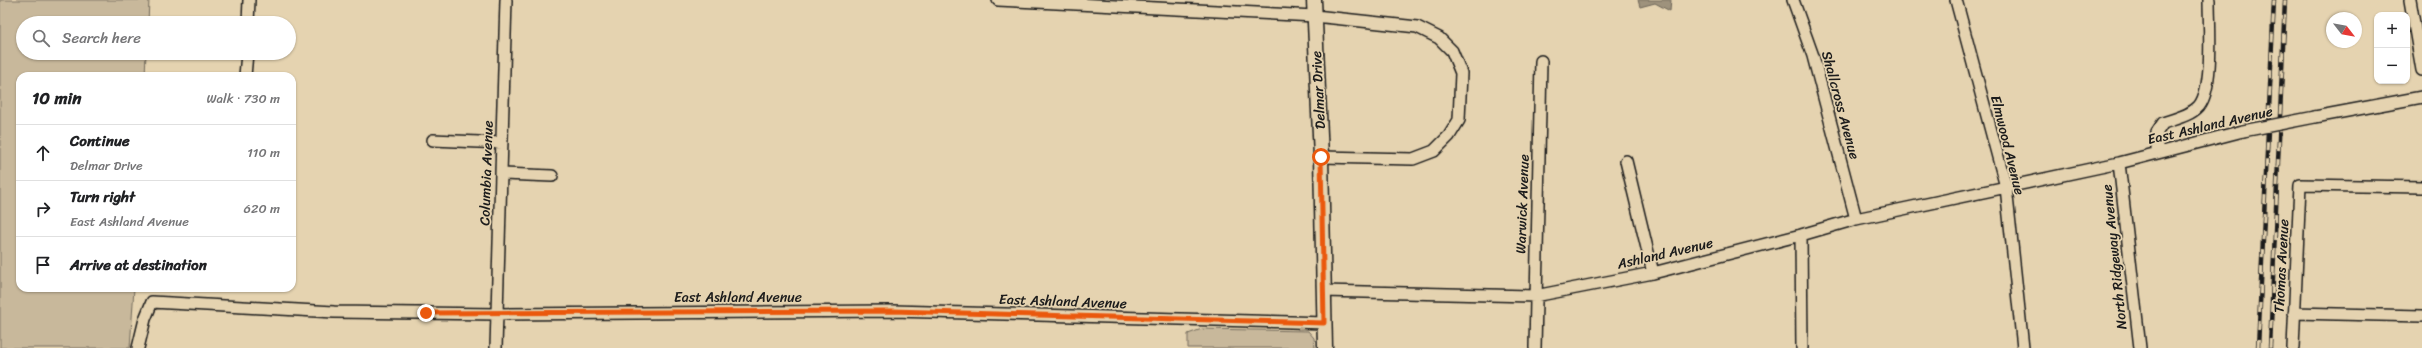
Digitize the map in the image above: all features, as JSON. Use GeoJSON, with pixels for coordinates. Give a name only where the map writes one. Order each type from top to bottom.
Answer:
{"type":"FeatureCollection","features":[{"type":"Feature","properties":{"kind":"street"},"geometry":{"type":"LineString","coordinates":[[248,16],[249,0]]}},
{"type":"Feature","properties":{"kind":"street","name":"Columbia Avenue"},"geometry":{"type":"LineString","coordinates":[[496,348],[506,0]]}},
{"type":"Feature","properties":{"kind":"street"},"geometry":{"type":"LineString","coordinates":[[998,0],[1315,16],[1417,27],[1438,38],[1452,51],[1461,73],[1459,120],[1449,136],[1434,151],[1413,159],[1321,157]]}},
{"type":"Feature","properties":{"kind":"street","name":"Delmar Drive"},"geometry":{"type":"LineString","coordinates":[[1314,0],[1321,157],[1325,348]]}},
{"type":"Feature","properties":{"kind":"street","name":"Shallcross Avenue"},"geometry":{"type":"LineString","coordinates":[[1793,0],[1813,56],[1856,219]]}},
{"type":"Feature","properties":{"kind":"street","name":"Elmwood Avenue"},"geometry":{"type":"LineString","coordinates":[[1956,0],[2006,187],[2023,348]]}},
{"type":"Feature","properties":{"kind":"street"},"geometry":{"type":"LineString","coordinates":[[2157,152],[2157,132],[2162,123],[2189,114],[2199,106],[2208,88],[2209,0]]}},
{"type":"Feature","properties":{"kind":"street"},"geometry":{"type":"LineString","coordinates":[[2410,0],[2422,70]]}},
{"type":"Feature","properties":{"kind":"street"},"geometry":{"type":"LineString","coordinates":[[246,60],[246,72]]}},
{"type":"Feature","properties":{"kind":"street","name":"Warwick Avenue"},"geometry":{"type":"LineString","coordinates":[[1535,348],[1534,296],[1541,60]]}},
{"type":"Feature","properties":{"kind":"street","name":"East Ashland Avenue"},"geometry":{"type":"LineString","coordinates":[[2006,187],[2119,163],[2243,131],[2422,97]]}},
{"type":"Feature","properties":{"kind":"street"},"geometry":{"type":"LineString","coordinates":[[433,140],[502,144]]}},
{"type":"Feature","properties":{"kind":"street"},"geometry":{"type":"LineString","coordinates":[[1626,160],[1653,273]]}},
{"type":"Feature","properties":{"kind":"street","name":"North Ridgeway Avenue"},"geometry":{"type":"LineString","coordinates":[[2119,163],[2140,348]]}},
{"type":"Feature","properties":{"kind":"street"},"geometry":{"type":"LineString","coordinates":[[501,174],[552,176]]}},
{"type":"Feature","properties":{"kind":"street","name":"Thomas Avenue"},"geometry":{"type":"LineString","coordinates":[[2293,348],[2300,185],[2422,188]]}},
{"type":"Feature","properties":{"kind":"street","name":"Ashland Avenue"},"geometry":{"type":"LineString","coordinates":[[1324,291],[1534,296],[1653,273],[1801,235],[1856,219],[2006,187]]}},
{"type":"Feature","properties":{"kind":"street"},"geometry":{"type":"LineString","coordinates":[[1801,235],[1802,348]]}},
{"type":"Feature","properties":{"kind":"street","name":"East Ashland Avenue"},"geometry":{"type":"LineString","coordinates":[[138,348],[145,319],[152,302],[334,312],[498,314],[892,311],[1324,323]]}},
{"type":"Feature","properties":{"kind":"street"},"geometry":{"type":"LineString","coordinates":[[2294,313],[2422,316]]}},
{"type":"Feature","properties":{"kind":"shaded area"},"geometry":{"type":"Polygon","coordinates":[[[0,0],[149,0],[148,16],[16,16],[16,60],[146,60],[145,72],[16,72],[16,292],[134,292],[130,348],[0,348],[0,0]]]}},
{"type":"Feature","properties":{"kind":"shaded area"},"geometry":{"type":"Polygon","coordinates":[[[1638,0],[1671,0],[1670,11],[1655,3],[1640,7],[1638,0]]]}},
{"type":"Feature","properties":{"kind":"shaded area"},"geometry":{"type":"Polygon","coordinates":[[[1202,329],[1308,331],[1314,338],[1315,348],[1188,348],[1188,334],[1202,329]]]}},
{"type":"Feature","properties":{"kind":"railway"},"geometry":{"type":"LineString","coordinates":[[2258,348],[2274,0]]}},
{"type":"Feature","properties":{"kind":"railway"},"geometry":{"type":"LineString","coordinates":[[2270,348],[2285,0]]}},
{"type":"Feature","properties":{"kind":"route"},"geometry":{"type":"LineString","coordinates":[[426,313],[498,314],[892,311],[1324,323],[1321,157]]}}]}
